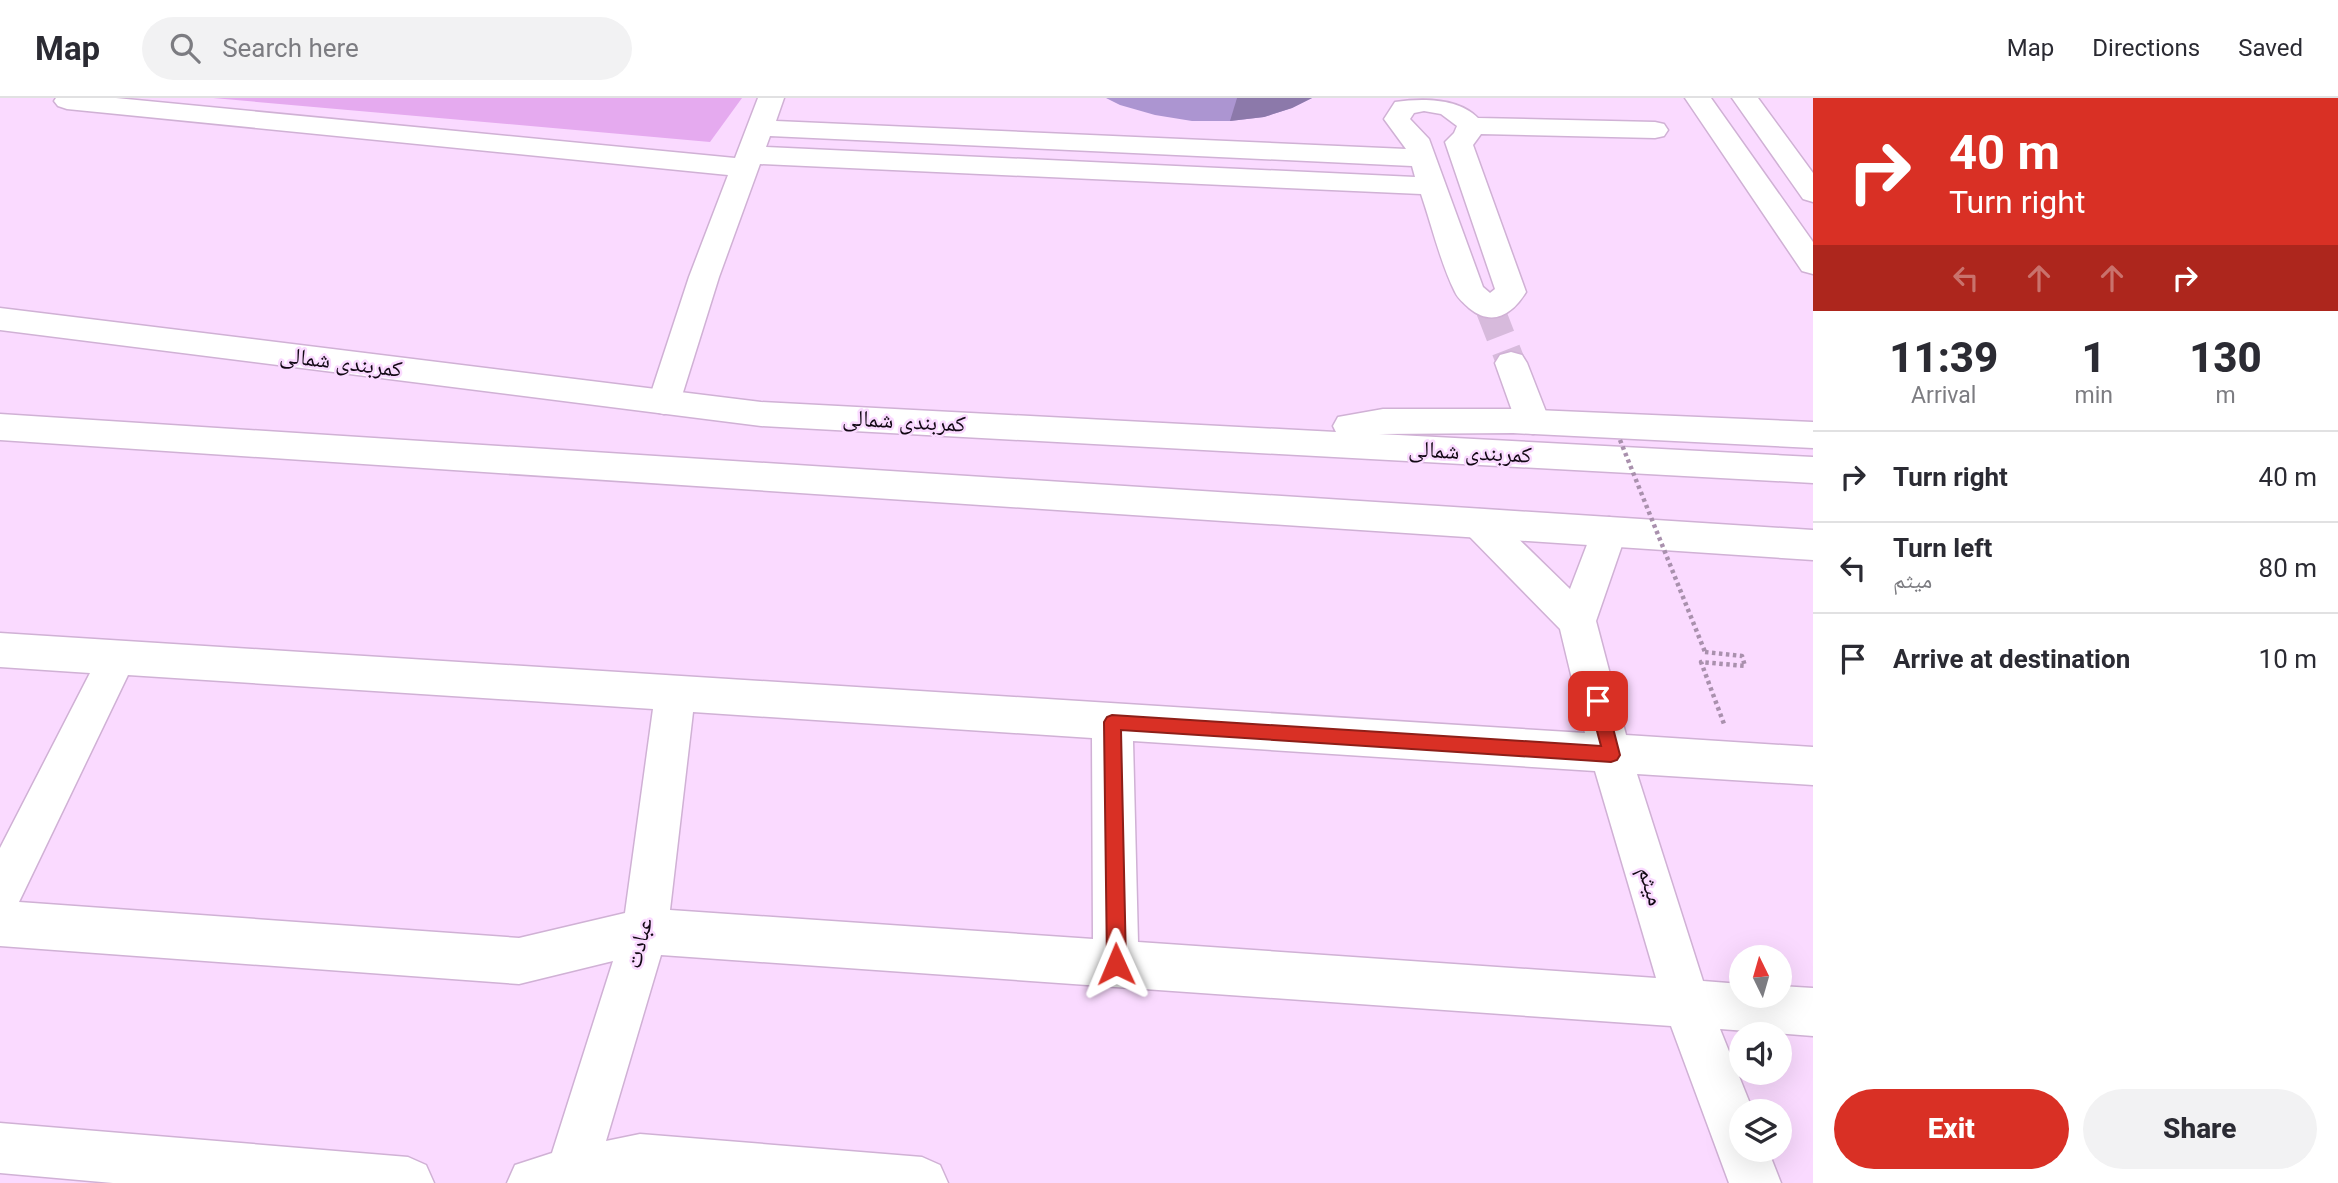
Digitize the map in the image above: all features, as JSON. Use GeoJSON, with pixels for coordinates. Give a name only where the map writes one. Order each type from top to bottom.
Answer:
{"type":"FeatureCollection","features":[{"type":"Feature","properties":{"kind":"main road"},"geometry":{"type":"LineString","coordinates":[[70,98],[67,101],[752,150],[1433,186]]}},
{"type":"Feature","properties":{"kind":"main road"},"geometry":{"type":"LineString","coordinates":[[663,402],[704,277],[771,98]]}},
{"type":"Feature","properties":{"kind":"main road"},"geometry":{"type":"LineString","coordinates":[[1698,98],[1813,264]]}},
{"type":"Feature","properties":{"kind":"main road"},"geometry":{"type":"LineString","coordinates":[[1745,98],[1801,159],[1813,193]]}},
{"type":"Feature","properties":{"kind":"main road"},"geometry":{"type":"LineString","coordinates":[[1413,104],[1448,107],[1466,119],[1464,134],[1511,292],[1490,309],[1470,292],[1419,148],[1397,119],[1404,108],[1413,104]]}},
{"type":"Feature","properties":{"kind":"main road"},"geometry":{"type":"LineString","coordinates":[[1464,134],[1655,130]]}},
{"type":"Feature","properties":{"kind":"main road"},"geometry":{"type":"LineString","coordinates":[[752,150],[1419,148]]}},
{"type":"Feature","properties":{"kind":"main road"},"geometry":{"type":"LineString","coordinates":[[1741,160],[1801,159]]}},
{"type":"Feature","properties":{"kind":"main road","name":"کمربندی شمالی"},"geometry":{"type":"LineString","coordinates":[[0,319],[761,414],[1813,470]]}},
{"type":"Feature","properties":{"kind":"main road"},"geometry":{"type":"LineString","coordinates":[[1511,363],[1533,422]]}},
{"type":"Feature","properties":{"kind":"main road"},"geometry":{"type":"LineString","coordinates":[[1264,440],[1383,421],[1533,422],[1813,435]]}},
{"type":"Feature","properties":{"kind":"main road"},"geometry":{"type":"LineString","coordinates":[[0,427],[1813,545]]}},
{"type":"Feature","properties":{"kind":"main road"},"geometry":{"type":"LineString","coordinates":[[1479,523],[1577,621],[1609,531]]}},
{"type":"Feature","properties":{"kind":"main road","name":"میثم"},"geometry":{"type":"LineString","coordinates":[[1577,621],[1611,755],[1687,1004],[1729,1114]]}},
{"type":"Feature","properties":{"kind":"main road"},"geometry":{"type":"LineString","coordinates":[[0,650],[116,660],[1813,766]]}},
{"type":"Feature","properties":{"kind":"main road"},"geometry":{"type":"LineString","coordinates":[[0,894],[116,660]]}},
{"type":"Feature","properties":{"kind":"main road","name":"عبادت"},"geometry":{"type":"LineString","coordinates":[[557,1180],[645,931],[675,695]]}},
{"type":"Feature","properties":{"kind":"main road"},"geometry":{"type":"LineString","coordinates":[[1112,722],[1116,964]]}},
{"type":"Feature","properties":{"kind":"main road"},"geometry":{"type":"LineString","coordinates":[[0,923],[519,961],[645,931],[1813,1012]]}},
{"type":"Feature","properties":{"kind":"main road"},"geometry":{"type":"LineString","coordinates":[[0,1148],[408,1183]]}},
{"type":"Feature","properties":{"kind":"main road"},"geometry":{"type":"LineString","coordinates":[[557,1180],[639,1159],[894,1182]]}},
{"type":"Feature","properties":{"kind":"main road","name":"میثم"},"geometry":{"type":"LineString","coordinates":[[1747,1162],[1755,1183]]}},
{"type":"Feature","properties":{"kind":"path"},"geometry":{"type":"LineString","coordinates":[[1620,440],[1705,653],[1742,656],[1745,666],[1701,662],[1739,762]]}},
{"type":"Feature","properties":{"kind":"shaded area"},"geometry":{"type":"Polygon","coordinates":[[[213,98],[742,98],[710,142],[213,98]]]}},
{"type":"Feature","properties":{"kind":"tunnel"},"geometry":{"type":"LineString","coordinates":[[1490,309],[1511,363]]}},
{"type":"Feature","properties":{"kind":"route"},"geometry":{"type":"LineString","coordinates":[[1116,964],[1112,722],[1611,755],[1598,701]]}}]}
